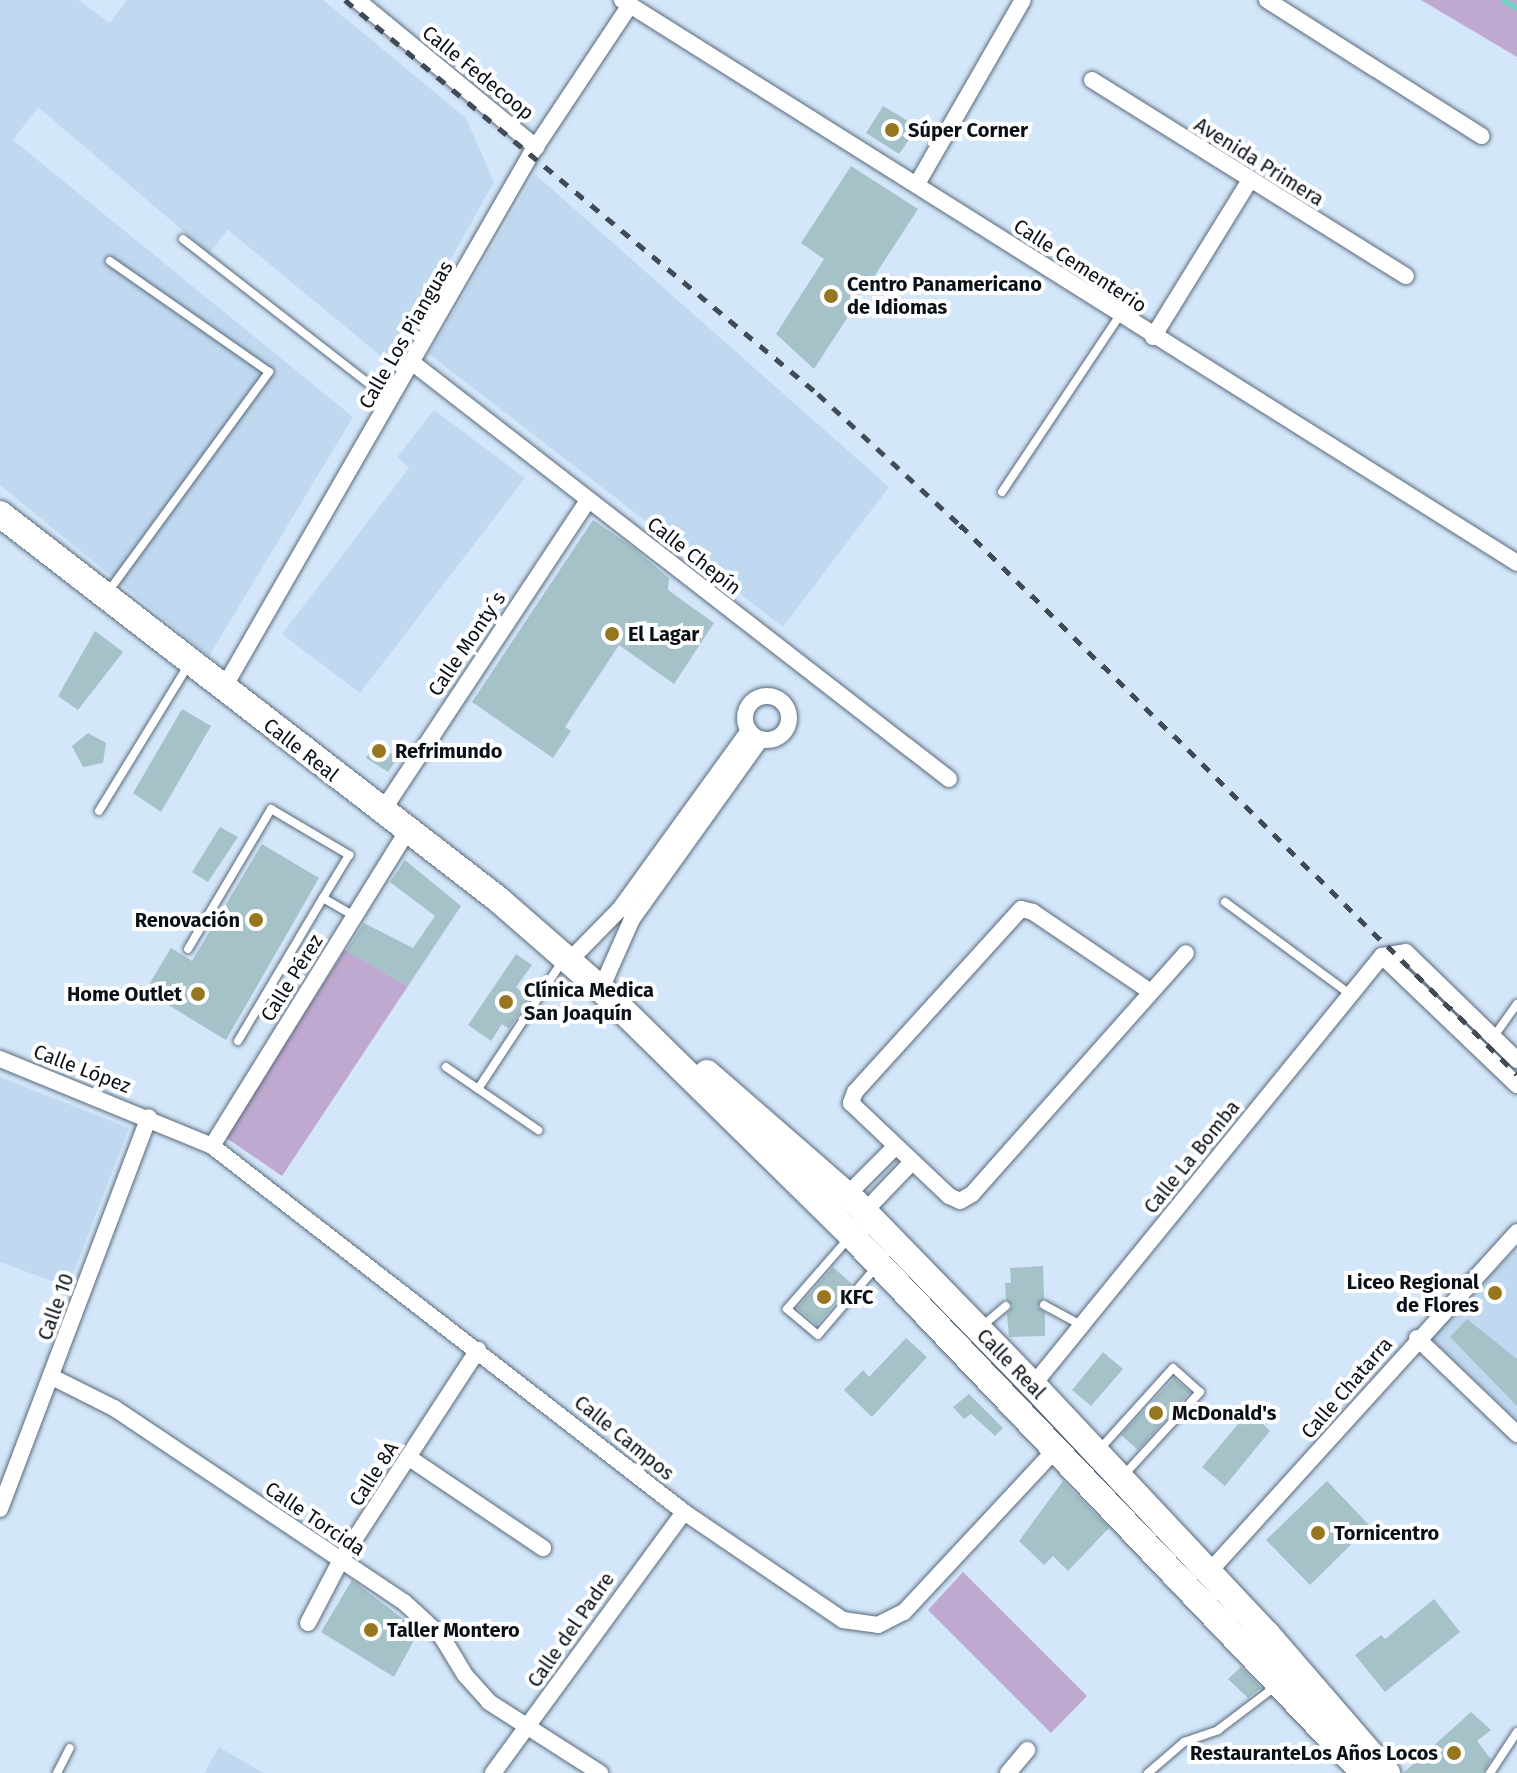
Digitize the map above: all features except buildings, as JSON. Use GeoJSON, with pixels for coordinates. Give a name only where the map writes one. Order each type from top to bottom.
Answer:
{"type":"FeatureCollection","features":[{"type":"Feature","properties":{"kind":"main road","name":"Calle Real"},"geometry":{"type":"LineString","coordinates":[[0,514],[568,958],[854,1214],[978,1329],[1033,1385],[1119,1480],[1209,1572],[1387,1773]]}},
{"type":"Feature","properties":{"kind":"main road","name":"Calle Real"},"geometry":{"type":"LineString","coordinates":[[601,989],[745,1103],[854,1214],[879,1264],[1149,1543],[1364,1773]]}},
{"type":"Feature","properties":{"kind":"main road"},"geometry":{"type":"LineString","coordinates":[[946,1333],[987,1357],[1014,1383],[1033,1385],[1033,1404],[1056,1434],[1056,1449],[1070,1447],[1139,1501]]}},
{"type":"Feature","properties":{"kind":"main road"},"geometry":{"type":"LineString","coordinates":[[1149,1543],[1198,1575],[1209,1572],[1213,1594],[1246,1630],[1272,1674]]}},
{"type":"Feature","properties":{"kind":"street","name":"Calle Fedecoop"},"geometry":{"type":"LineString","coordinates":[[357,0],[536,147]]}},
{"type":"Feature","properties":{"kind":"street"},"geometry":{"type":"LineString","coordinates":[[917,184],[1023,0]]}},
{"type":"Feature","properties":{"kind":"street"},"geometry":{"type":"LineString","coordinates":[[1267,0],[1481,136]]}},
{"type":"Feature","properties":{"kind":"street","name":"Calle Los Pianguas"},"geometry":{"type":"LineString","coordinates":[[223,689],[414,364],[536,147],[626,2]]}},
{"type":"Feature","properties":{"kind":"street","name":"Calle Cementerio"},"geometry":{"type":"LineString","coordinates":[[626,2],[917,184],[1153,337],[1517,563]]}},
{"type":"Feature","properties":{"kind":"street","name":"Avenida Primera"},"geometry":{"type":"LineString","coordinates":[[1092,80],[1406,276]]}},
{"type":"Feature","properties":{"kind":"street"},"geometry":{"type":"LineString","coordinates":[[1153,337],[1250,180]]}},
{"type":"Feature","properties":{"kind":"street","name":"Calle Chepín"},"geometry":{"type":"LineString","coordinates":[[414,364],[949,779]]}},
{"type":"Feature","properties":{"kind":"street","name":"Calle Monty´s"},"geometry":{"type":"LineString","coordinates":[[381,813],[588,500]]}},
{"type":"Feature","properties":{"kind":"street"},"geometry":{"type":"LineString","coordinates":[[568,958],[626,914],[755,735]]}},
{"type":"Feature","properties":{"kind":"street","name":"Calle Pérez"},"geometry":{"type":"LineString","coordinates":[[212,1146],[407,831]]}},
{"type":"Feature","properties":{"kind":"street"},"geometry":{"type":"LineString","coordinates":[[1151,992],[1033,912],[1021,909],[855,1092],[855,1112],[949,1196],[960,1201],[972,1194],[1186,953]]}},
{"type":"Feature","properties":{"kind":"street"},"geometry":{"type":"LineString","coordinates":[[601,989],[626,914]]}},
{"type":"Feature","properties":{"kind":"street"},"geometry":{"type":"LineString","coordinates":[[1382,956],[1406,952],[1517,1060]]}},
{"type":"Feature","properties":{"kind":"street"},"geometry":{"type":"LineString","coordinates":[[1382,956],[1517,1085]]}},
{"type":"Feature","properties":{"kind":"street","name":"Calle La Bomba"},"geometry":{"type":"LineString","coordinates":[[1033,1385],[1382,956]]}},
{"type":"Feature","properties":{"kind":"street","name":"Calle López"},"geometry":{"type":"LineString","coordinates":[[0,1059],[149,1117]]}},
{"type":"Feature","properties":{"kind":"street","name":"Calle Campos"},"geometry":{"type":"LineString","coordinates":[[149,1117],[212,1146],[684,1512],[828,1613],[854,1624],[878,1625],[895,1619],[920,1597],[1056,1449]]}},
{"type":"Feature","properties":{"kind":"street","name":"Calle 10"},"geometry":{"type":"LineString","coordinates":[[0,1509],[149,1117]]}},
{"type":"Feature","properties":{"kind":"street"},"geometry":{"type":"LineString","coordinates":[[854,1214],[895,1147]]}},
{"type":"Feature","properties":{"kind":"street"},"geometry":{"type":"LineString","coordinates":[[854,1214],[912,1162]]}},
{"type":"Feature","properties":{"kind":"street","name":"Calle Chatarra"},"geometry":{"type":"LineString","coordinates":[[1209,1572],[1417,1338],[1517,1232]]}},
{"type":"Feature","properties":{"kind":"street"},"geometry":{"type":"LineString","coordinates":[[1417,1338],[1517,1434]]}},
{"type":"Feature","properties":{"kind":"street","name":"Calle 8A"},"geometry":{"type":"LineString","coordinates":[[308,1623],[341,1560],[478,1350]]}},
{"type":"Feature","properties":{"kind":"street","name":"Calle Torcida"},"geometry":{"type":"LineString","coordinates":[[52,1377],[114,1408],[425,1619],[476,1689],[600,1773]]}},
{"type":"Feature","properties":{"kind":"street"},"geometry":{"type":"LineString","coordinates":[[408,1457],[543,1548]]}},
{"type":"Feature","properties":{"kind":"street","name":"Calle del Padre"},"geometry":{"type":"LineString","coordinates":[[493,1773],[593,1630],[684,1512]]}},
{"type":"Feature","properties":{"kind":"street"},"geometry":{"type":"LineString","coordinates":[[1008,1773],[1027,1750]]}},
{"type":"Feature","properties":{"kind":"lane"},"geometry":{"type":"LineString","coordinates":[[183,239],[392,402]]}},
{"type":"Feature","properties":{"kind":"lane"},"geometry":{"type":"LineString","coordinates":[[104,597],[269,372],[110,261]]}},
{"type":"Feature","properties":{"kind":"lane"},"geometry":{"type":"LineString","coordinates":[[1002,492],[1120,315]]}},
{"type":"Feature","properties":{"kind":"lane"},"geometry":{"type":"LineString","coordinates":[[99,811],[189,663]]}},
{"type":"Feature","properties":{"kind":"lane"},"geometry":{"type":"LineString","coordinates":[[188,949],[271,809],[349,855],[238,1041]]}},
{"type":"Feature","properties":{"kind":"lane"},"geometry":{"type":"LineString","coordinates":[[323,898],[354,916]]}},
{"type":"Feature","properties":{"kind":"lane"},"geometry":{"type":"LineString","coordinates":[[1225,902],[1351,994]]}},
{"type":"Feature","properties":{"kind":"lane"},"geometry":{"type":"LineString","coordinates":[[478,1089],[568,958]]}},
{"type":"Feature","properties":{"kind":"lane"},"geometry":{"type":"LineString","coordinates":[[1483,1052],[1517,1004]]}},
{"type":"Feature","properties":{"kind":"lane"},"geometry":{"type":"LineString","coordinates":[[446,1067],[538,1130]]}},
{"type":"Feature","properties":{"kind":"lane"},"geometry":{"type":"LineString","coordinates":[[854,1214],[787,1309],[818,1335],[879,1264]]}},
{"type":"Feature","properties":{"kind":"lane"},"geometry":{"type":"LineString","coordinates":[[1044,1305],[1081,1325]]}},
{"type":"Feature","properties":{"kind":"lane"},"geometry":{"type":"LineString","coordinates":[[978,1329],[1006,1306]]}},
{"type":"Feature","properties":{"kind":"lane"},"geometry":{"type":"LineString","coordinates":[[1095,1454],[1173,1368],[1200,1392],[1119,1480]]}},
{"type":"Feature","properties":{"kind":"lane"},"geometry":{"type":"LineString","coordinates":[[1148,1773],[1184,1742],[1218,1730],[1272,1674]]}},
{"type":"Feature","properties":{"kind":"lane"},"geometry":{"type":"LineString","coordinates":[[1490,1773],[1517,1732]]}},
{"type":"Feature","properties":{"kind":"lane"},"geometry":{"type":"LineString","coordinates":[[57,1773],[70,1748]]}},
{"type":"Feature","properties":{"kind":"shaded area"},"geometry":{"type":"Polygon","coordinates":[[[0,0],[78,0],[110,23],[127,0],[323,0],[466,118],[494,182],[392,365],[228,230],[209,253],[38,107],[13,140],[353,417],[209,656],[0,485],[0,0]]]}},
{"type":"Feature","properties":{"kind":"shaded area"},"geometry":{"type":"Polygon","coordinates":[[[1421,0],[1517,0],[1517,57],[1421,0]]]}},
{"type":"Feature","properties":{"kind":"shaded area"},"geometry":{"type":"Polygon","coordinates":[[[535,174],[889,487],[783,627],[429,354],[535,174]]]}},
{"type":"Feature","properties":{"kind":"shaded area"},"geometry":{"type":"Polygon","coordinates":[[[434,410],[525,478],[360,693],[282,634],[409,468],[397,457],[434,410]]]}},
{"type":"Feature","properties":{"kind":"shaded area"},"geometry":{"type":"Polygon","coordinates":[[[345,950],[408,986],[282,1176],[225,1137],[345,950]]]}},
{"type":"Feature","properties":{"kind":"shaded area"},"geometry":{"type":"Polygon","coordinates":[[[0,1077],[129,1128],[68,1287],[0,1262],[0,1077]]]}},
{"type":"Feature","properties":{"kind":"shaded area","name":"Liceo Regional de Flores"},"geometry":{"type":"Polygon","coordinates":[[[1517,1248],[1517,1420],[1430,1338],[1517,1248]]]}},
{"type":"Feature","properties":{"kind":"shaded area"},"geometry":{"type":"Polygon","coordinates":[[[963,1572],[1087,1696],[1051,1733],[928,1610],[963,1572]]]}},
{"type":"Feature","properties":{"kind":"shaded area"},"geometry":{"type":"Polygon","coordinates":[[[219,1747],[264,1773],[204,1773],[219,1747]]]}},
{"type":"Feature","properties":{"kind":"waterway"},"geometry":{"type":"LineString","coordinates":[[1503,0],[1517,8]]}},
{"type":"Feature","properties":{"kind":"railway"},"geometry":{"type":"LineString","coordinates":[[345,0],[818,394],[960,525],[1517,1074]]}},
{"type":"Feature","properties":{"kind":"place","name":"Súper Corner"},"geometry":{"type":"Point","coordinates":[892,130]}},
{"type":"Feature","properties":{"kind":"place","name":"Centro Panamericano de Idiomas"},"geometry":{"type":"Point","coordinates":[831,296]}},
{"type":"Feature","properties":{"kind":"place","name":"El Lagar"},"geometry":{"type":"Point","coordinates":[612,634]}},
{"type":"Feature","properties":{"kind":"place","name":"Refrimundo"},"geometry":{"type":"Point","coordinates":[379,751]}},
{"type":"Feature","properties":{"kind":"place","name":"Renovación"},"geometry":{"type":"Point","coordinates":[256,920]}},
{"type":"Feature","properties":{"kind":"place","name":"Home Outlet"},"geometry":{"type":"Point","coordinates":[198,994]}},
{"type":"Feature","properties":{"kind":"place","name":"Clínica Medica San Joaquín"},"geometry":{"type":"Point","coordinates":[506,1002]}},
{"type":"Feature","properties":{"kind":"place","name":"Liceo Regional de Flores"},"geometry":{"type":"Point","coordinates":[1495,1293]}},
{"type":"Feature","properties":{"kind":"place","name":"KFC"},"geometry":{"type":"Point","coordinates":[824,1297]}},
{"type":"Feature","properties":{"kind":"place","name":"McDonald's"},"geometry":{"type":"Point","coordinates":[1156,1413]}},
{"type":"Feature","properties":{"kind":"place","name":"Tornicentro"},"geometry":{"type":"Point","coordinates":[1318,1533]}},
{"type":"Feature","properties":{"kind":"place","name":"Taller Montero"},"geometry":{"type":"Point","coordinates":[371,1630]}},
{"type":"Feature","properties":{"kind":"place","name":"RestauranteLos Años Locos"},"geometry":{"type":"Point","coordinates":[1454,1753]}}]}
